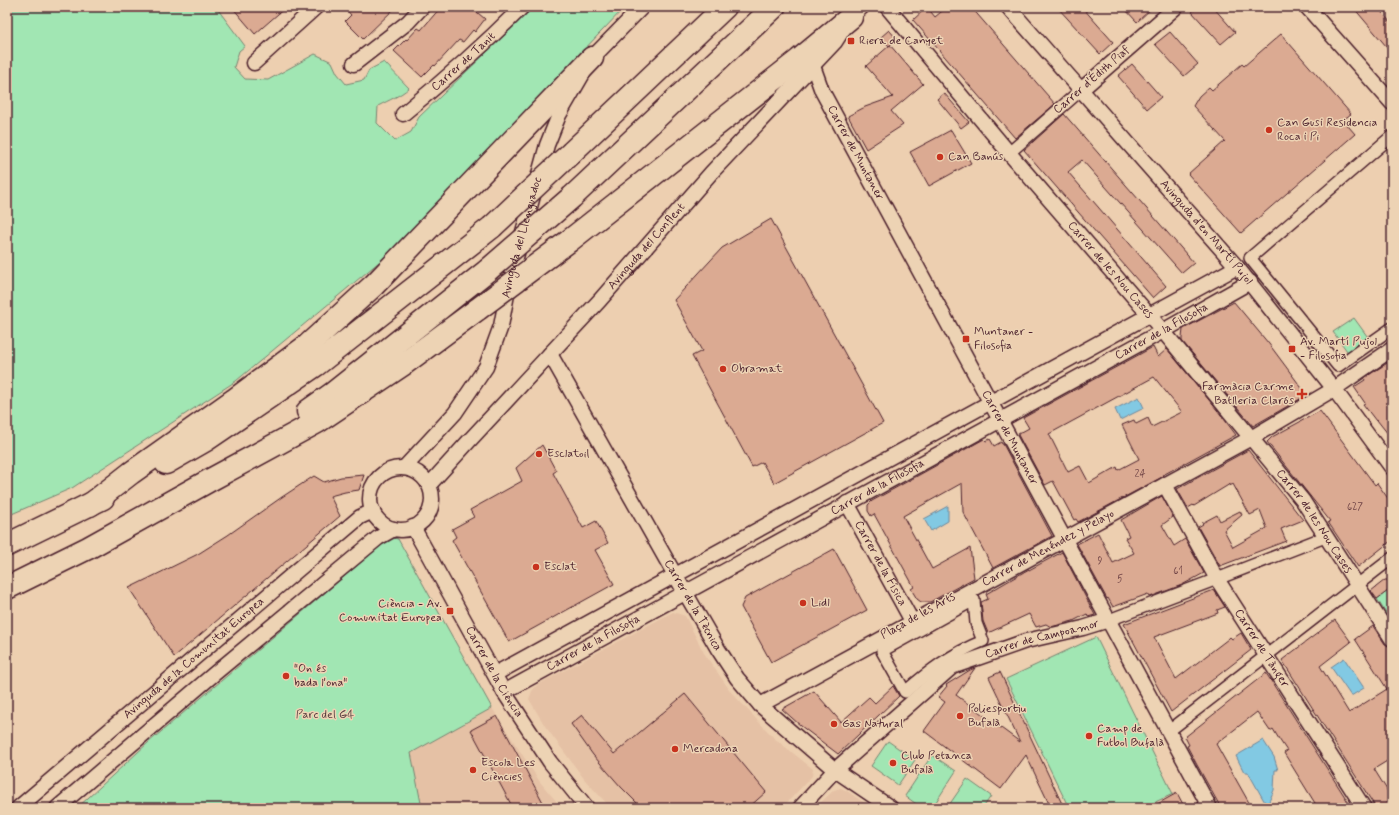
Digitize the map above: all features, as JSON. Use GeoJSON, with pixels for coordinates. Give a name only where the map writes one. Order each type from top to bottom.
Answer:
{"type":"FeatureCollection","features":[{"type":"Feature","properties":{"kind":"highway"},"geometry":{"type":"LineString","coordinates":[[7,545],[90,505],[148,474],[206,440],[316,365],[492,227],[726,7]]}},
{"type":"Feature","properties":{"kind":"highway"},"geometry":{"type":"LineString","coordinates":[[212,479],[332,394],[488,270],[572,197],[774,7]]}},
{"type":"Feature","properties":{"kind":"highway"},"geometry":{"type":"LineString","coordinates":[[7,588],[88,548],[317,422],[405,363],[569,241],[799,60],[856,12]]}},
{"type":"Feature","properties":{"kind":"highway"},"geometry":{"type":"LineString","coordinates":[[90,505],[131,473],[234,400],[308,345],[369,290],[592,58]]}},
{"type":"Feature","properties":{"kind":"street"},"geometry":{"type":"LineString","coordinates":[[254,63],[316,7]]}},
{"type":"Feature","properties":{"kind":"street"},"geometry":{"type":"LineString","coordinates":[[354,64],[408,22],[422,7]]}},
{"type":"Feature","properties":{"kind":"street","name":"Carrer de Tanit"},"geometry":{"type":"LineString","coordinates":[[403,114],[444,80],[495,34],[522,7]]}},
{"type":"Feature","properties":{"kind":"street","name":"Avinguda del Llenguadoc"},"geometry":{"type":"LineString","coordinates":[[404,468],[455,413],[486,367],[501,326],[510,279],[547,146],[560,115],[592,58],[642,7]]}},
{"type":"Feature","properties":{"kind":"street","name":"Carrer de les Nou Cases"},"geometry":{"type":"LineString","coordinates":[[887,7],[1009,153],[1150,315],[1303,501],[1392,639]]}},
{"type":"Feature","properties":{"kind":"street","name":"Avinguda d'en Martí Pujol"},"geometry":{"type":"LineString","coordinates":[[1008,7],[1250,282],[1334,389],[1392,468]]}},
{"type":"Feature","properties":{"kind":"street","name":"Carrer d'Édith Piaf"},"geometry":{"type":"LineString","coordinates":[[1009,153],[1176,7]]}},
{"type":"Feature","properties":{"kind":"street"},"geometry":{"type":"LineString","coordinates":[[1307,7],[1392,103]]}},
{"type":"Feature","properties":{"kind":"street","name":"Avinguda del Conflent"},"geometry":{"type":"LineString","coordinates":[[429,485],[621,277],[711,173],[835,42],[856,12]]}},
{"type":"Feature","properties":{"kind":"street","name":"Carrer de Muntaner"},"geometry":{"type":"LineString","coordinates":[[813,66],[822,90],[1210,808]]}},
{"type":"Feature","properties":{"kind":"street"},"geometry":{"type":"LineString","coordinates":[[1392,136],[1250,258],[1338,366],[1392,328]]}},
{"type":"Feature","properties":{"kind":"street","name":"Carrer de la Filosofia"},"geometry":{"type":"LineString","coordinates":[[495,674],[1237,267]]}},
{"type":"Feature","properties":{"kind":"street","name":"Carrer de la Filosofia"},"geometry":{"type":"LineString","coordinates":[[504,692],[1250,282]]}},
{"type":"Feature","properties":{"kind":"street","name":"Carrer de Menéndez y Pelayo"},"geometry":{"type":"LineString","coordinates":[[760,705],[1251,438],[1334,389],[1392,350]]}},
{"type":"Feature","properties":{"kind":"street","name":"Carrer de la Tècnica"},"geometry":{"type":"LineString","coordinates":[[550,354],[675,575],[718,649],[737,678],[760,705],[835,770],[891,808]]}},
{"type":"Feature","properties":{"kind":"street"},"geometry":{"type":"LineString","coordinates":[[404,468],[413,471],[422,476],[429,485],[432,492],[430,509],[424,520],[414,528],[404,530],[394,529],[378,520],[373,511],[370,498],[371,491],[376,481],[388,471],[404,468]]}},
{"type":"Feature","properties":{"kind":"street","name":"Carrer de Tànger"},"geometry":{"type":"LineString","coordinates":[[1165,485],[1218,580],[1364,808]]}},
{"type":"Feature","properties":{"kind":"street","name":"Carrer de la Física"},"geometry":{"type":"LineString","coordinates":[[847,503],[913,623]]}},
{"type":"Feature","properties":{"kind":"street","name":"Avinguda de la Comunitat Europea"},"geometry":{"type":"LineString","coordinates":[[18,808],[354,522],[373,511]]}},
{"type":"Feature","properties":{"kind":"street","name":"Carrer de la Ciència"},"geometry":{"type":"LineString","coordinates":[[414,528],[504,692],[550,762],[587,808]]}},
{"type":"Feature","properties":{"kind":"street"},"geometry":{"type":"LineString","coordinates":[[58,808],[214,674],[378,538],[394,529]]}},
{"type":"Feature","properties":{"kind":"street","name":"Carrer de Campoamor"},"geometry":{"type":"LineString","coordinates":[[800,808],[835,770],[952,667],[1026,641],[1083,628],[1109,620],[1218,580],[1325,537]]}},
{"type":"Feature","properties":{"kind":"street"},"geometry":{"type":"LineString","coordinates":[[1168,731],[1392,558]]}},
{"type":"Feature","properties":{"kind":"street","name":"Plaça de les Arts"},"geometry":{"type":"LineString","coordinates":[[974,600],[976,623],[982,641],[940,663],[905,692],[882,651],[974,600]]}},
{"type":"Feature","properties":{"kind":"shaded area"},"geometry":{"type":"Polygon","coordinates":[[[673,612],[685,616],[704,653],[731,692],[774,738],[813,769],[812,776],[782,808],[611,808],[585,780],[545,726],[529,699],[532,691],[537,685],[673,612]]]}},
{"type":"Feature","properties":{"kind":"shaded area","name":"Escola Les Ciències"},"geometry":{"type":"Polygon","coordinates":[[[492,708],[540,782],[562,808],[422,808],[410,753],[492,708]]]}},
{"type":"Feature","properties":{"kind":"shaded area"},"geometry":{"type":"Polygon","coordinates":[[[841,788],[872,808],[815,808],[834,790],[841,788]]]}},
{"type":"Feature","properties":{"kind":"green space"},"geometry":{"type":"Polygon","coordinates":[[[7,7],[216,7],[245,46],[239,51],[234,67],[245,79],[268,80],[315,54],[332,62],[337,73],[346,84],[364,80],[369,70],[384,62],[409,88],[398,96],[378,106],[377,123],[395,141],[411,132],[419,117],[534,7],[625,7],[385,257],[236,381],[72,488],[7,516],[7,7]]]}},
{"type":"Feature","properties":{"kind":"green space"},"geometry":{"type":"Polygon","coordinates":[[[1354,318],[1370,340],[1350,355],[1333,332],[1354,318]]]}},
{"type":"Feature","properties":{"kind":"green space","name":"Parc del G4"},"geometry":{"type":"Polygon","coordinates":[[[393,538],[398,539],[492,708],[411,753],[422,808],[77,808],[149,742],[385,542],[393,538]]]}},
{"type":"Feature","properties":{"kind":"green space"},"geometry":{"type":"Polygon","coordinates":[[[1392,588],[1392,612],[1387,615],[1377,599],[1392,588]]]}},
{"type":"Feature","properties":{"kind":"green space","name":"Camp de Futbol Bufalà"},"geometry":{"type":"Polygon","coordinates":[[[1096,637],[1173,794],[1142,808],[1069,808],[1006,679],[1096,637]]]}},
{"type":"Feature","properties":{"kind":"green space","name":"Club Petanca Bufalà"},"geometry":{"type":"Polygon","coordinates":[[[888,741],[915,760],[898,785],[871,766],[888,741]]]}},
{"type":"Feature","properties":{"kind":"green space"},"geometry":{"type":"Polygon","coordinates":[[[932,755],[956,771],[932,808],[922,808],[905,796],[932,755]]]}},
{"type":"Feature","properties":{"kind":"green space"},"geometry":{"type":"Polygon","coordinates":[[[967,779],[991,796],[983,808],[947,808],[967,779]]]}},
{"type":"Feature","properties":{"kind":"water"},"geometry":{"type":"Polygon","coordinates":[[[1139,397],[1144,408],[1120,420],[1115,409],[1139,397]]]}},
{"type":"Feature","properties":{"kind":"water"},"geometry":{"type":"Polygon","coordinates":[[[948,506],[948,521],[931,531],[924,519],[948,506]]]}},
{"type":"Feature","properties":{"kind":"water"},"geometry":{"type":"Polygon","coordinates":[[[1344,658],[1364,688],[1351,696],[1331,667],[1344,658]]]}},
{"type":"Feature","properties":{"kind":"water"},"geometry":{"type":"Polygon","coordinates":[[[1263,740],[1274,757],[1278,770],[1275,770],[1274,790],[1267,806],[1248,772],[1244,772],[1236,756],[1263,740]]]}},
{"type":"Feature","properties":{"kind":"building"},"geometry":{"type":"Polygon","coordinates":[[[232,7],[286,7],[255,34],[232,7]]]}},
{"type":"Feature","properties":{"kind":"building"},"geometry":{"type":"Polygon","coordinates":[[[344,7],[396,7],[363,39],[345,21],[351,15],[344,7]]]}},
{"type":"Feature","properties":{"kind":"building"},"geometry":{"type":"Polygon","coordinates":[[[441,7],[471,7],[485,19],[475,32],[473,30],[463,42],[459,40],[435,66],[434,65],[422,77],[394,51],[418,28],[421,30],[441,7]]]}},
{"type":"Feature","properties":{"kind":"building"},"geometry":{"type":"Polygon","coordinates":[[[927,7],[935,17],[947,7],[971,7],[1055,104],[1015,138],[913,20],[927,7]]]}},
{"type":"Feature","properties":{"kind":"building"},"geometry":{"type":"Polygon","coordinates":[[[1057,7],[1082,7],[1113,42],[1100,54],[1057,7]]]}},
{"type":"Feature","properties":{"kind":"building"},"geometry":{"type":"Polygon","coordinates":[[[1123,7],[1153,7],[1137,22],[1123,7]]]}},
{"type":"Feature","properties":{"kind":"building"},"geometry":{"type":"Polygon","coordinates":[[[1198,7],[1213,7],[1235,32],[1221,44],[1192,12],[1198,7]]]}},
{"type":"Feature","properties":{"kind":"building"},"geometry":{"type":"Polygon","coordinates":[[[1353,7],[1377,7],[1392,24],[1392,53],[1353,7]]]}},
{"type":"Feature","properties":{"kind":"building"},"geometry":{"type":"Polygon","coordinates":[[[889,30],[897,39],[889,46],[881,37],[889,30]]]}},
{"type":"Feature","properties":{"kind":"building"},"geometry":{"type":"Polygon","coordinates":[[[1170,32],[1198,64],[1184,76],[1155,44],[1170,32]]]}},
{"type":"Feature","properties":{"kind":"building","name":"Can Gusi Residencia Roca i Pi"},"geometry":{"type":"Polygon","coordinates":[[[1281,34],[1351,114],[1343,120],[1355,134],[1241,233],[1188,174],[1225,141],[1193,106],[1199,96],[1209,87],[1212,90],[1242,64],[1244,66],[1281,34]]]}},
{"type":"Feature","properties":{"kind":"building"},"geometry":{"type":"Polygon","coordinates":[[[890,45],[923,84],[891,111],[903,125],[866,149],[848,116],[865,107],[893,97],[866,66],[890,45]]]}},
{"type":"Feature","properties":{"kind":"building"},"geometry":{"type":"Polygon","coordinates":[[[1132,64],[1161,97],[1147,109],[1118,76],[1132,64]]]}},
{"type":"Feature","properties":{"kind":"building"},"geometry":{"type":"Polygon","coordinates":[[[944,93],[969,122],[961,128],[937,99],[944,93]]]}},
{"type":"Feature","properties":{"kind":"building"},"geometry":{"type":"Polygon","coordinates":[[[1064,114],[1194,263],[1182,273],[1082,160],[1068,172],[1166,286],[1153,298],[1024,150],[1064,114]]]}},
{"type":"Feature","properties":{"kind":"building","name":"Can Banús"},"geometry":{"type":"Polygon","coordinates":[[[951,130],[971,163],[929,186],[910,152],[951,130]]]}},
{"type":"Feature","properties":{"kind":"building"},"geometry":{"type":"Polygon","coordinates":[[[771,219],[883,423],[774,483],[762,462],[752,467],[692,356],[702,351],[674,300],[722,248],[771,219]]]}},
{"type":"Feature","properties":{"kind":"building"},"geometry":{"type":"Polygon","coordinates":[[[1234,302],[1269,344],[1307,395],[1253,426],[1182,341],[1183,329],[1234,302]]]}},
{"type":"Feature","properties":{"kind":"building"},"geometry":{"type":"Polygon","coordinates":[[[1153,347],[1158,357],[1167,349],[1236,435],[1078,522],[1076,519],[1074,520],[1053,481],[1045,485],[1018,435],[1029,428],[1023,418],[1153,347]],[[1154,377],[1049,434],[1068,472],[1080,466],[1089,483],[1117,467],[1118,470],[1139,459],[1122,425],[1134,420],[1136,424],[1148,418],[1152,427],[1182,412],[1154,377]]]}},
{"type":"Feature","properties":{"kind":"building"},"geometry":{"type":"Polygon","coordinates":[[[1392,360],[1392,439],[1363,404],[1365,403],[1354,387],[1365,380],[1364,378],[1392,360]]]}},
{"type":"Feature","properties":{"kind":"building"},"geometry":{"type":"Polygon","coordinates":[[[1320,411],[1375,485],[1377,483],[1392,504],[1392,540],[1358,567],[1328,522],[1330,521],[1267,442],[1272,437],[1320,411]]]}},
{"type":"Feature","properties":{"kind":"building"},"geometry":{"type":"Polygon","coordinates":[[[984,439],[986,441],[990,439],[994,446],[1001,442],[1003,444],[1052,536],[993,568],[963,512],[962,483],[903,516],[932,569],[970,548],[974,578],[930,602],[921,602],[917,599],[911,589],[914,587],[874,514],[871,516],[868,511],[868,505],[872,501],[984,439]]]}},
{"type":"Feature","properties":{"kind":"building","name":"Esclat"},"geometry":{"type":"Polygon","coordinates":[[[542,445],[556,471],[553,473],[583,528],[596,521],[608,543],[595,550],[614,584],[509,642],[452,540],[456,537],[452,529],[474,517],[470,510],[522,481],[516,468],[542,445]]]}},
{"type":"Feature","properties":{"kind":"building"},"geometry":{"type":"Polygon","coordinates":[[[1248,450],[1303,520],[1281,529],[1286,541],[1220,566],[1198,527],[1203,524],[1202,523],[1217,515],[1220,521],[1240,511],[1242,515],[1224,530],[1233,547],[1267,528],[1260,510],[1250,515],[1233,484],[1230,486],[1230,484],[1194,506],[1193,505],[1188,508],[1177,489],[1248,450]]]}},
{"type":"Feature","properties":{"kind":"building"},"geometry":{"type":"Polygon","coordinates":[[[364,475],[359,490],[330,496],[340,516],[174,657],[129,588],[198,554],[314,476],[324,482],[341,477],[364,475]]]}},
{"type":"Feature","properties":{"kind":"building"},"geometry":{"type":"Polygon","coordinates":[[[1162,496],[1173,517],[1162,525],[1174,546],[1185,539],[1204,573],[1182,585],[1150,597],[1148,594],[1113,607],[1108,598],[1107,599],[1077,544],[1098,533],[1113,563],[1134,553],[1125,538],[1129,536],[1121,520],[1162,496]]]}},
{"type":"Feature","properties":{"kind":"building","name":"Lidl"},"geometry":{"type":"Polygon","coordinates":[[[834,549],[867,610],[771,662],[741,607],[745,598],[834,549]]]}},
{"type":"Feature","properties":{"kind":"building"},"geometry":{"type":"Polygon","coordinates":[[[1062,552],[1095,615],[1088,617],[1087,614],[1073,621],[1051,627],[1046,624],[1036,627],[1029,614],[988,633],[983,621],[981,602],[988,599],[986,594],[1062,552]]]}},
{"type":"Feature","properties":{"kind":"building"},"geometry":{"type":"Polygon","coordinates":[[[1385,580],[1392,580],[1392,588],[1377,599],[1371,591],[1385,580]]]}},
{"type":"Feature","properties":{"kind":"building"},"geometry":{"type":"Polygon","coordinates":[[[1214,590],[1225,607],[1217,610],[1218,613],[1154,637],[1176,679],[1230,637],[1232,639],[1241,633],[1251,650],[1171,712],[1124,624],[1214,590]]]}},
{"type":"Feature","properties":{"kind":"building"},"geometry":{"type":"Polygon","coordinates":[[[1335,620],[1351,642],[1320,666],[1349,713],[1387,689],[1355,639],[1373,626],[1385,644],[1392,647],[1392,758],[1374,769],[1392,798],[1392,808],[1376,808],[1282,660],[1335,620]]]}},
{"type":"Feature","properties":{"kind":"building","name":"Poliesportiu Bufalà"},"geometry":{"type":"Polygon","coordinates":[[[975,668],[956,695],[1020,742],[989,677],[1000,672],[1064,808],[1051,808],[1026,755],[1001,789],[924,731],[945,702],[938,697],[947,686],[946,685],[975,668]]]}},
{"type":"Feature","properties":{"kind":"building"},"geometry":{"type":"Polygon","coordinates":[[[1266,673],[1352,808],[1318,808],[1284,753],[1287,751],[1273,729],[1270,731],[1257,712],[1216,744],[1252,808],[1221,808],[1187,746],[1189,745],[1185,737],[1266,673]]]}},
{"type":"Feature","properties":{"kind":"building","name":"Gas Natural"},"geometry":{"type":"Polygon","coordinates":[[[893,686],[899,696],[838,754],[801,726],[782,709],[814,691],[841,722],[869,697],[875,703],[893,686]]]}},
{"type":"Feature","properties":{"kind":"building","name":"Mercadona"},"geometry":{"type":"Polygon","coordinates":[[[685,694],[766,792],[748,808],[642,808],[593,755],[571,724],[582,715],[614,754],[685,694]]]}},
{"type":"Feature","properties":{"kind":"building"},"geometry":{"type":"Polygon","coordinates":[[[497,716],[546,808],[513,808],[471,730],[497,716]]]}},
{"type":"Feature","properties":{"kind":"building"},"geometry":{"type":"Polygon","coordinates":[[[1177,793],[1185,808],[1150,808],[1177,793]]]}},
{"type":"Feature","properties":{"kind":"place","name":"Riera de Canyet"},"geometry":{"type":"Point","coordinates":[851,41]}},
{"type":"Feature","properties":{"kind":"place","name":"Can Gusi Residencia Roca i Pi"},"geometry":{"type":"Point","coordinates":[1269,130]}},
{"type":"Feature","properties":{"kind":"place","name":"Can Banús"},"geometry":{"type":"Point","coordinates":[940,157]}},
{"type":"Feature","properties":{"kind":"place","name":"Muntaner - Filosofia"},"geometry":{"type":"Point","coordinates":[966,339]}},
{"type":"Feature","properties":{"kind":"place","name":"Av. Martí Pujol - Filosofia"},"geometry":{"type":"Point","coordinates":[1292,349]}},
{"type":"Feature","properties":{"kind":"place","name":"Obramat"},"geometry":{"type":"Point","coordinates":[723,369]}},
{"type":"Feature","properties":{"kind":"place","name":"Farmàcia Carme Batlleria Clarós"},"geometry":{"type":"Point","coordinates":[1302,394]}},
{"type":"Feature","properties":{"kind":"place","name":"Esclatoil"},"geometry":{"type":"Point","coordinates":[539,454]}},
{"type":"Feature","properties":{"kind":"place","name":"Esclat"},"geometry":{"type":"Point","coordinates":[536,567]}},
{"type":"Feature","properties":{"kind":"place","name":"Lidl"},"geometry":{"type":"Point","coordinates":[803,603]}},
{"type":"Feature","properties":{"kind":"place","name":"Ciència - Av. Comunitat Europea"},"geometry":{"type":"Point","coordinates":[450,611]}},
{"type":"Feature","properties":{"kind":"place","name":"\"On és bada l'ona\""},"geometry":{"type":"Point","coordinates":[286,676]}},
{"type":"Feature","properties":{"kind":"place","name":"Poliesportiu Bufalà"},"geometry":{"type":"Point","coordinates":[960,716]}},
{"type":"Feature","properties":{"kind":"place","name":"Gas Natural"},"geometry":{"type":"Point","coordinates":[834,724]}},
{"type":"Feature","properties":{"kind":"place","name":"Camp de Futbol Bufalà"},"geometry":{"type":"Point","coordinates":[1089,736]}},
{"type":"Feature","properties":{"kind":"place","name":"Mercadona"},"geometry":{"type":"Point","coordinates":[675,749]}},
{"type":"Feature","properties":{"kind":"place","name":"Club Petanca Bufalà"},"geometry":{"type":"Point","coordinates":[893,763]}},
{"type":"Feature","properties":{"kind":"place","name":"Escola Les Ciències"},"geometry":{"type":"Point","coordinates":[473,770]}}]}
